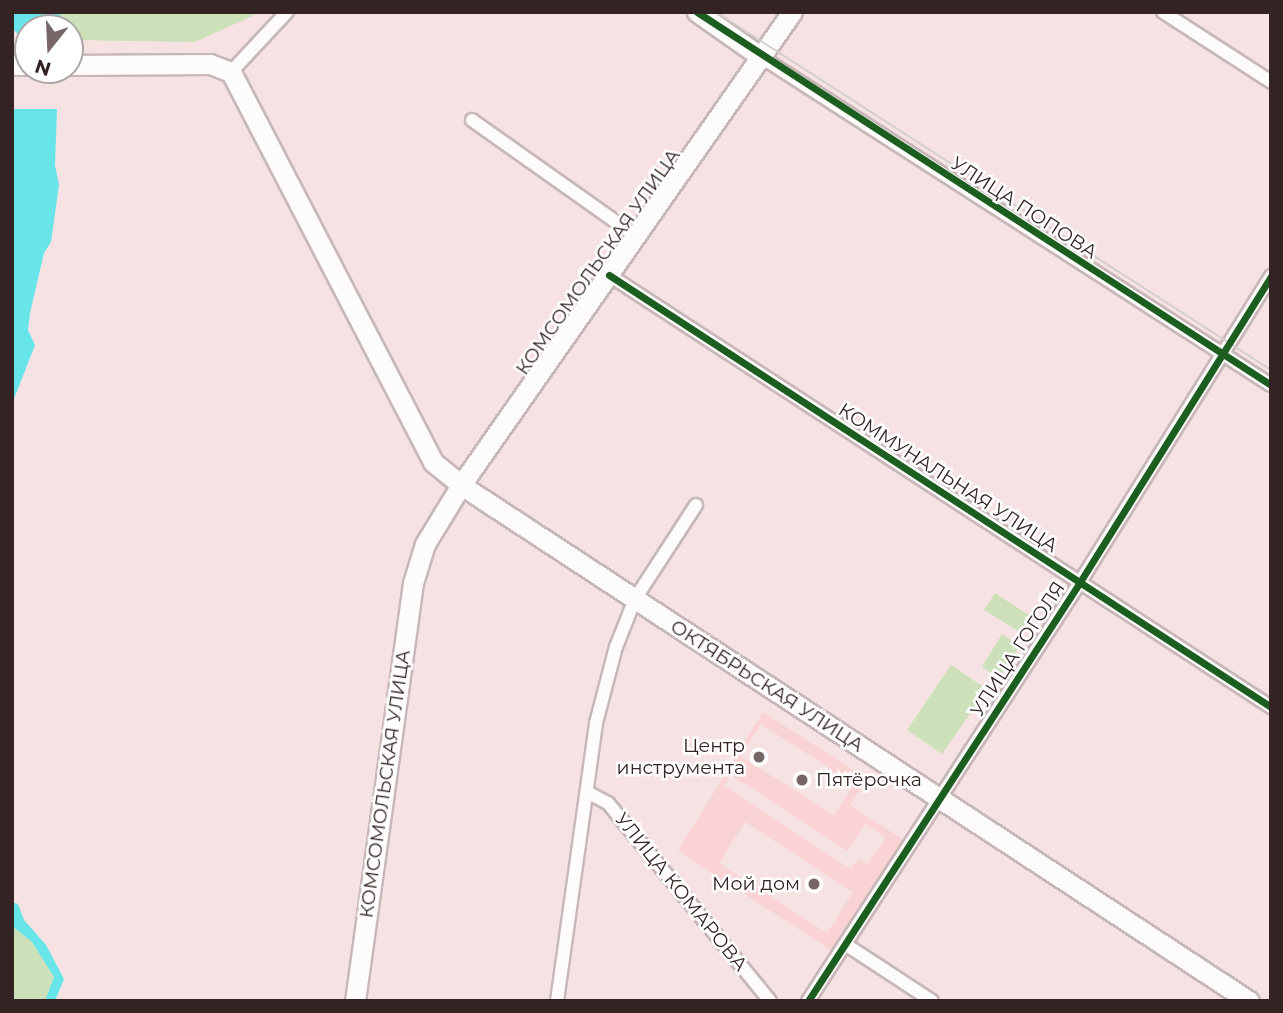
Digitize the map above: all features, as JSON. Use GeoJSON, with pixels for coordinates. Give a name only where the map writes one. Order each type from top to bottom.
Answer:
{"type":"FeatureCollection","features":[{"type":"Feature","properties":{"kind":"main road"},"geometry":{"type":"LineString","coordinates":[[697,12],[761,57]]}},
{"type":"Feature","properties":{"kind":"main road","name":"КОМСОМОЛЬСКАЯ УЛИЦА"},"geometry":{"type":"LineString","coordinates":[[355,1001],[413,583],[425,544],[461,485],[792,12]]}},
{"type":"Feature","properties":{"kind":"main road"},"geometry":{"type":"LineString","coordinates":[[84,65],[210,64],[231,72]]}},
{"type":"Feature","properties":{"kind":"main road","name":"ОКТЯБРЬСКАЯ УЛИЦА"},"geometry":{"type":"LineString","coordinates":[[231,72],[433,462],[461,485],[1249,1001]]}},
{"type":"Feature","properties":{"kind":"street"},"geometry":{"type":"LineString","coordinates":[[231,72],[286,12]]}},
{"type":"Feature","properties":{"kind":"street"},"geometry":{"type":"LineString","coordinates":[[1163,12],[1271,82]]}},
{"type":"Feature","properties":{"kind":"street","name":"УЛИЦА ПОПОВА"},"geometry":{"type":"LineString","coordinates":[[761,57],[1271,385]]}},
{"type":"Feature","properties":{"kind":"street"},"geometry":{"type":"LineString","coordinates":[[472,120],[636,236]]}},
{"type":"Feature","properties":{"kind":"street","name":"КОММУНАЛЬНАЯ УЛИЦА"},"geometry":{"type":"LineString","coordinates":[[609,275],[1271,707]]}},
{"type":"Feature","properties":{"kind":"street","name":"УЛИЦА ГОГОЛЯ"},"geometry":{"type":"LineString","coordinates":[[808,1001],[1080,582],[1271,276]]}},
{"type":"Feature","properties":{"kind":"street"},"geometry":{"type":"LineString","coordinates":[[587,792],[596,723],[616,647],[635,599],[696,505]]}},
{"type":"Feature","properties":{"kind":"street","name":"УЛИЦА КОМАРОВА"},"geometry":{"type":"LineString","coordinates":[[557,1001],[587,792],[608,803],[770,1001]]}},
{"type":"Feature","properties":{"kind":"street"},"geometry":{"type":"LineString","coordinates":[[845,944],[932,1001]]}},
{"type":"Feature","properties":{"kind":"shaded area"},"geometry":{"type":"Polygon","coordinates":[[[763,712],[867,779],[850,805],[904,840],[832,951],[678,851],[763,712]],[[761,724],[740,756],[834,815],[854,784],[761,724]],[[731,775],[724,786],[851,869],[858,859],[868,864],[886,838],[865,824],[847,851],[731,775]],[[745,822],[719,863],[827,933],[853,892],[745,822]]]}},
{"type":"Feature","properties":{"kind":"green space"},"geometry":{"type":"Polygon","coordinates":[[[261,12],[195,42],[84,40],[84,14],[60,14],[261,12]]]}},
{"type":"Feature","properties":{"kind":"green space"},"geometry":{"type":"Polygon","coordinates":[[[995,593],[1033,618],[1023,634],[984,610],[995,593]]]}},
{"type":"Feature","properties":{"kind":"green space"},"geometry":{"type":"Polygon","coordinates":[[[1002,634],[1020,646],[999,678],[982,667],[1002,634]]]}},
{"type":"Feature","properties":{"kind":"green space"},"geometry":{"type":"Polygon","coordinates":[[[951,665],[987,689],[942,754],[907,730],[951,665]]]}},
{"type":"Feature","properties":{"kind":"green space"},"geometry":{"type":"Polygon","coordinates":[[[12,926],[32,942],[54,977],[45,1001],[12,1001],[12,926]]]}},
{"type":"Feature","properties":{"kind":"water"},"geometry":{"type":"Polygon","coordinates":[[[12,12],[60,12],[14,14],[14,30],[12,12]]]}},
{"type":"Feature","properties":{"kind":"water"},"geometry":{"type":"Polygon","coordinates":[[[12,109],[57,109],[55,165],[59,185],[51,242],[44,253],[30,313],[28,330],[35,345],[12,404],[12,109]]]}},
{"type":"Feature","properties":{"kind":"water"},"geometry":{"type":"Polygon","coordinates":[[[12,902],[18,904],[24,920],[46,945],[64,979],[55,1001],[45,1001],[54,977],[32,942],[12,926],[12,902]]]}},
{"type":"Feature","properties":{"kind":"tram line"},"geometry":{"type":"LineString","coordinates":[[716,12],[1271,370]]}},
{"type":"Feature","properties":{"kind":"cycle path"},"geometry":{"type":"LineString","coordinates":[[697,12],[1271,385]]}},
{"type":"Feature","properties":{"kind":"cycle path"},"geometry":{"type":"LineString","coordinates":[[609,275],[1271,707]]}},
{"type":"Feature","properties":{"kind":"cycle path"},"geometry":{"type":"LineString","coordinates":[[808,1001],[1080,582],[1271,276]]}},
{"type":"Feature","properties":{"kind":"place","name":"Центр инструмента"},"geometry":{"type":"Point","coordinates":[759,757]}},
{"type":"Feature","properties":{"kind":"place","name":"Пятёрочка"},"geometry":{"type":"Point","coordinates":[802,780]}},
{"type":"Feature","properties":{"kind":"place","name":"Мой дом"},"geometry":{"type":"Point","coordinates":[814,884]}}]}
